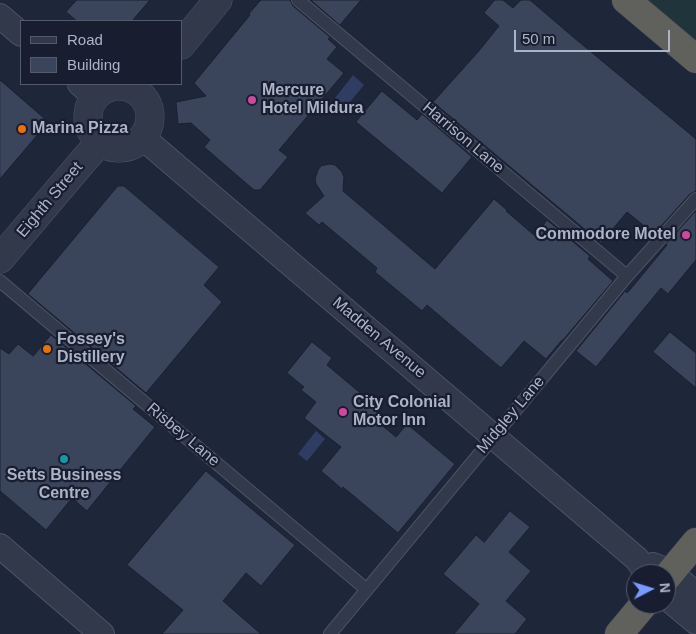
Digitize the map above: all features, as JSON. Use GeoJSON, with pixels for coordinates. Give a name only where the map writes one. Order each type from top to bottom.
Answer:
{"type":"FeatureCollection","features":[{"type":"Feature","properties":{"kind":"highway"},"geometry":{"type":"LineString","coordinates":[[626,0],[696,59]]}},
{"type":"Feature","properties":{"kind":"highway"},"geometry":{"type":"LineString","coordinates":[[671,564],[696,542]]}},
{"type":"Feature","properties":{"kind":"highway"},"geometry":{"type":"LineString","coordinates":[[619,634],[636,614]]}},
{"type":"Feature","properties":{"kind":"street"},"geometry":{"type":"LineString","coordinates":[[182,44],[218,0]]}},
{"type":"Feature","properties":{"kind":"street"},"geometry":{"type":"LineString","coordinates":[[0,16],[20,33]]}},
{"type":"Feature","properties":{"kind":"street"},"geometry":{"type":"LineString","coordinates":[[112,86],[145,89],[150,120],[143,138],[128,148],[118,149],[100,142],[93,135],[89,126],[88,115],[90,105],[88,90],[104,90],[112,86]]}},
{"type":"Feature","properties":{"kind":"street","name":"Madden Avenue"},"geometry":{"type":"LineString","coordinates":[[143,138],[643,564]]}},
{"type":"Feature","properties":{"kind":"street","name":"Eighth Street"},"geometry":{"type":"LineString","coordinates":[[0,259],[100,142]]}},
{"type":"Feature","properties":{"kind":"street"},"geometry":{"type":"LineString","coordinates":[[0,546],[102,634]]}},
{"type":"Feature","properties":{"kind":"street"},"geometry":{"type":"LineString","coordinates":[[676,585],[696,595]]}},
{"type":"Feature","properties":{"kind":"street"},"geometry":{"type":"LineString","coordinates":[[676,598],[696,622]]}},
{"type":"Feature","properties":{"kind":"lane","name":"Harrison Lane"},"geometry":{"type":"LineString","coordinates":[[298,0],[627,276]]}},
{"type":"Feature","properties":{"kind":"lane","name":"Midgley Lane"},"geometry":{"type":"LineString","coordinates":[[330,634],[627,276],[696,199]]}},
{"type":"Feature","properties":{"kind":"lane","name":"Risbey Lane"},"geometry":{"type":"LineString","coordinates":[[0,281],[366,590]]}},
{"type":"Feature","properties":{"kind":"shaded area"},"geometry":{"type":"Polygon","coordinates":[[[644,0],[696,0],[696,45],[644,0]]]}},
{"type":"Feature","properties":{"kind":"water"},"geometry":{"type":"Polygon","coordinates":[[[353,75],[364,85],[346,107],[335,98],[353,75]]]}},
{"type":"Feature","properties":{"kind":"water"},"geometry":{"type":"Polygon","coordinates":[[[316,431],[325,439],[307,461],[298,454],[316,431]]]}},
{"type":"Feature","properties":{"kind":"building"},"geometry":{"type":"Polygon","coordinates":[[[77,0],[150,0],[133,20],[76,20],[66,12],[77,0]]]}},
{"type":"Feature","properties":{"kind":"building","name":"Mercure Hotel Mildura"},"geometry":{"type":"Polygon","coordinates":[[[261,0],[290,0],[293,6],[330,37],[328,39],[337,47],[327,59],[344,73],[279,150],[288,157],[260,190],[254,190],[204,147],[210,140],[191,123],[178,124],[176,102],[206,96],[194,83],[261,0]]]}},
{"type":"Feature","properties":{"kind":"building"},"geometry":{"type":"Polygon","coordinates":[[[311,0],[361,0],[340,25],[311,0]]]}},
{"type":"Feature","properties":{"kind":"building"},"geometry":{"type":"Polygon","coordinates":[[[495,0],[503,0],[513,8],[521,0],[530,0],[696,139],[696,191],[690,194],[654,234],[627,212],[601,243],[433,102],[499,26],[484,13],[495,0]]]}},
{"type":"Feature","properties":{"kind":"building"},"geometry":{"type":"Polygon","coordinates":[[[0,80],[44,118],[45,126],[0,179],[0,80]]]}},
{"type":"Feature","properties":{"kind":"building"},"geometry":{"type":"Polygon","coordinates":[[[382,91],[417,120],[422,114],[472,157],[442,193],[356,122],[382,91]]]}},
{"type":"Feature","properties":{"kind":"building"},"geometry":{"type":"Polygon","coordinates":[[[335,165],[342,172],[344,177],[343,191],[435,269],[494,199],[535,236],[547,220],[590,256],[588,259],[613,281],[546,359],[524,341],[501,368],[427,305],[422,311],[375,272],[377,268],[322,222],[319,225],[305,213],[324,196],[315,179],[321,166],[335,165]]]}},
{"type":"Feature","properties":{"kind":"building"},"geometry":{"type":"Polygon","coordinates":[[[118,186],[124,186],[219,267],[204,285],[222,302],[146,393],[28,294],[118,186]]]}},
{"type":"Feature","properties":{"kind":"building"},"geometry":{"type":"Polygon","coordinates":[[[696,211],[696,260],[668,294],[661,288],[596,367],[576,351],[625,291],[627,293],[629,291],[666,244],[696,211]]]}},
{"type":"Feature","properties":{"kind":"building"},"geometry":{"type":"Polygon","coordinates":[[[670,332],[696,353],[696,388],[653,352],[670,332]]]}},
{"type":"Feature","properties":{"kind":"building","name":"Setts Business Centre"},"geometry":{"type":"Polygon","coordinates":[[[51,335],[136,406],[133,409],[155,427],[87,511],[72,498],[46,530],[0,491],[0,348],[9,354],[18,344],[33,356],[51,335]]]}},
{"type":"Feature","properties":{"kind":"building"},"geometry":{"type":"Polygon","coordinates":[[[312,342],[332,358],[327,365],[377,407],[378,422],[396,437],[407,424],[455,464],[398,533],[321,471],[341,447],[304,418],[316,402],[301,390],[304,387],[287,373],[312,342]]]}},
{"type":"Feature","properties":{"kind":"building"},"geometry":{"type":"Polygon","coordinates":[[[206,471],[295,545],[261,586],[246,573],[223,601],[261,634],[162,634],[183,610],[127,565],[206,471]]]}},
{"type":"Feature","properties":{"kind":"building"},"geometry":{"type":"Polygon","coordinates":[[[510,511],[530,527],[509,552],[531,571],[506,601],[527,619],[515,634],[454,634],[479,604],[443,574],[476,535],[484,542],[510,511]]]}},
{"type":"Feature","properties":{"kind":"place","name":"Mercure Hotel Mildura"},"geometry":{"type":"Point","coordinates":[252,100]}},
{"type":"Feature","properties":{"kind":"place","name":"Marina Pizza"},"geometry":{"type":"Point","coordinates":[22,129]}},
{"type":"Feature","properties":{"kind":"place","name":"Commodore Motel"},"geometry":{"type":"Point","coordinates":[686,235]}},
{"type":"Feature","properties":{"kind":"place","name":"Fossey's Distillery"},"geometry":{"type":"Point","coordinates":[47,349]}},
{"type":"Feature","properties":{"kind":"place","name":"City Colonial Motor Inn"},"geometry":{"type":"Point","coordinates":[343,412]}},
{"type":"Feature","properties":{"kind":"place","name":"Setts Business Centre"},"geometry":{"type":"Point","coordinates":[64,459]}}]}
